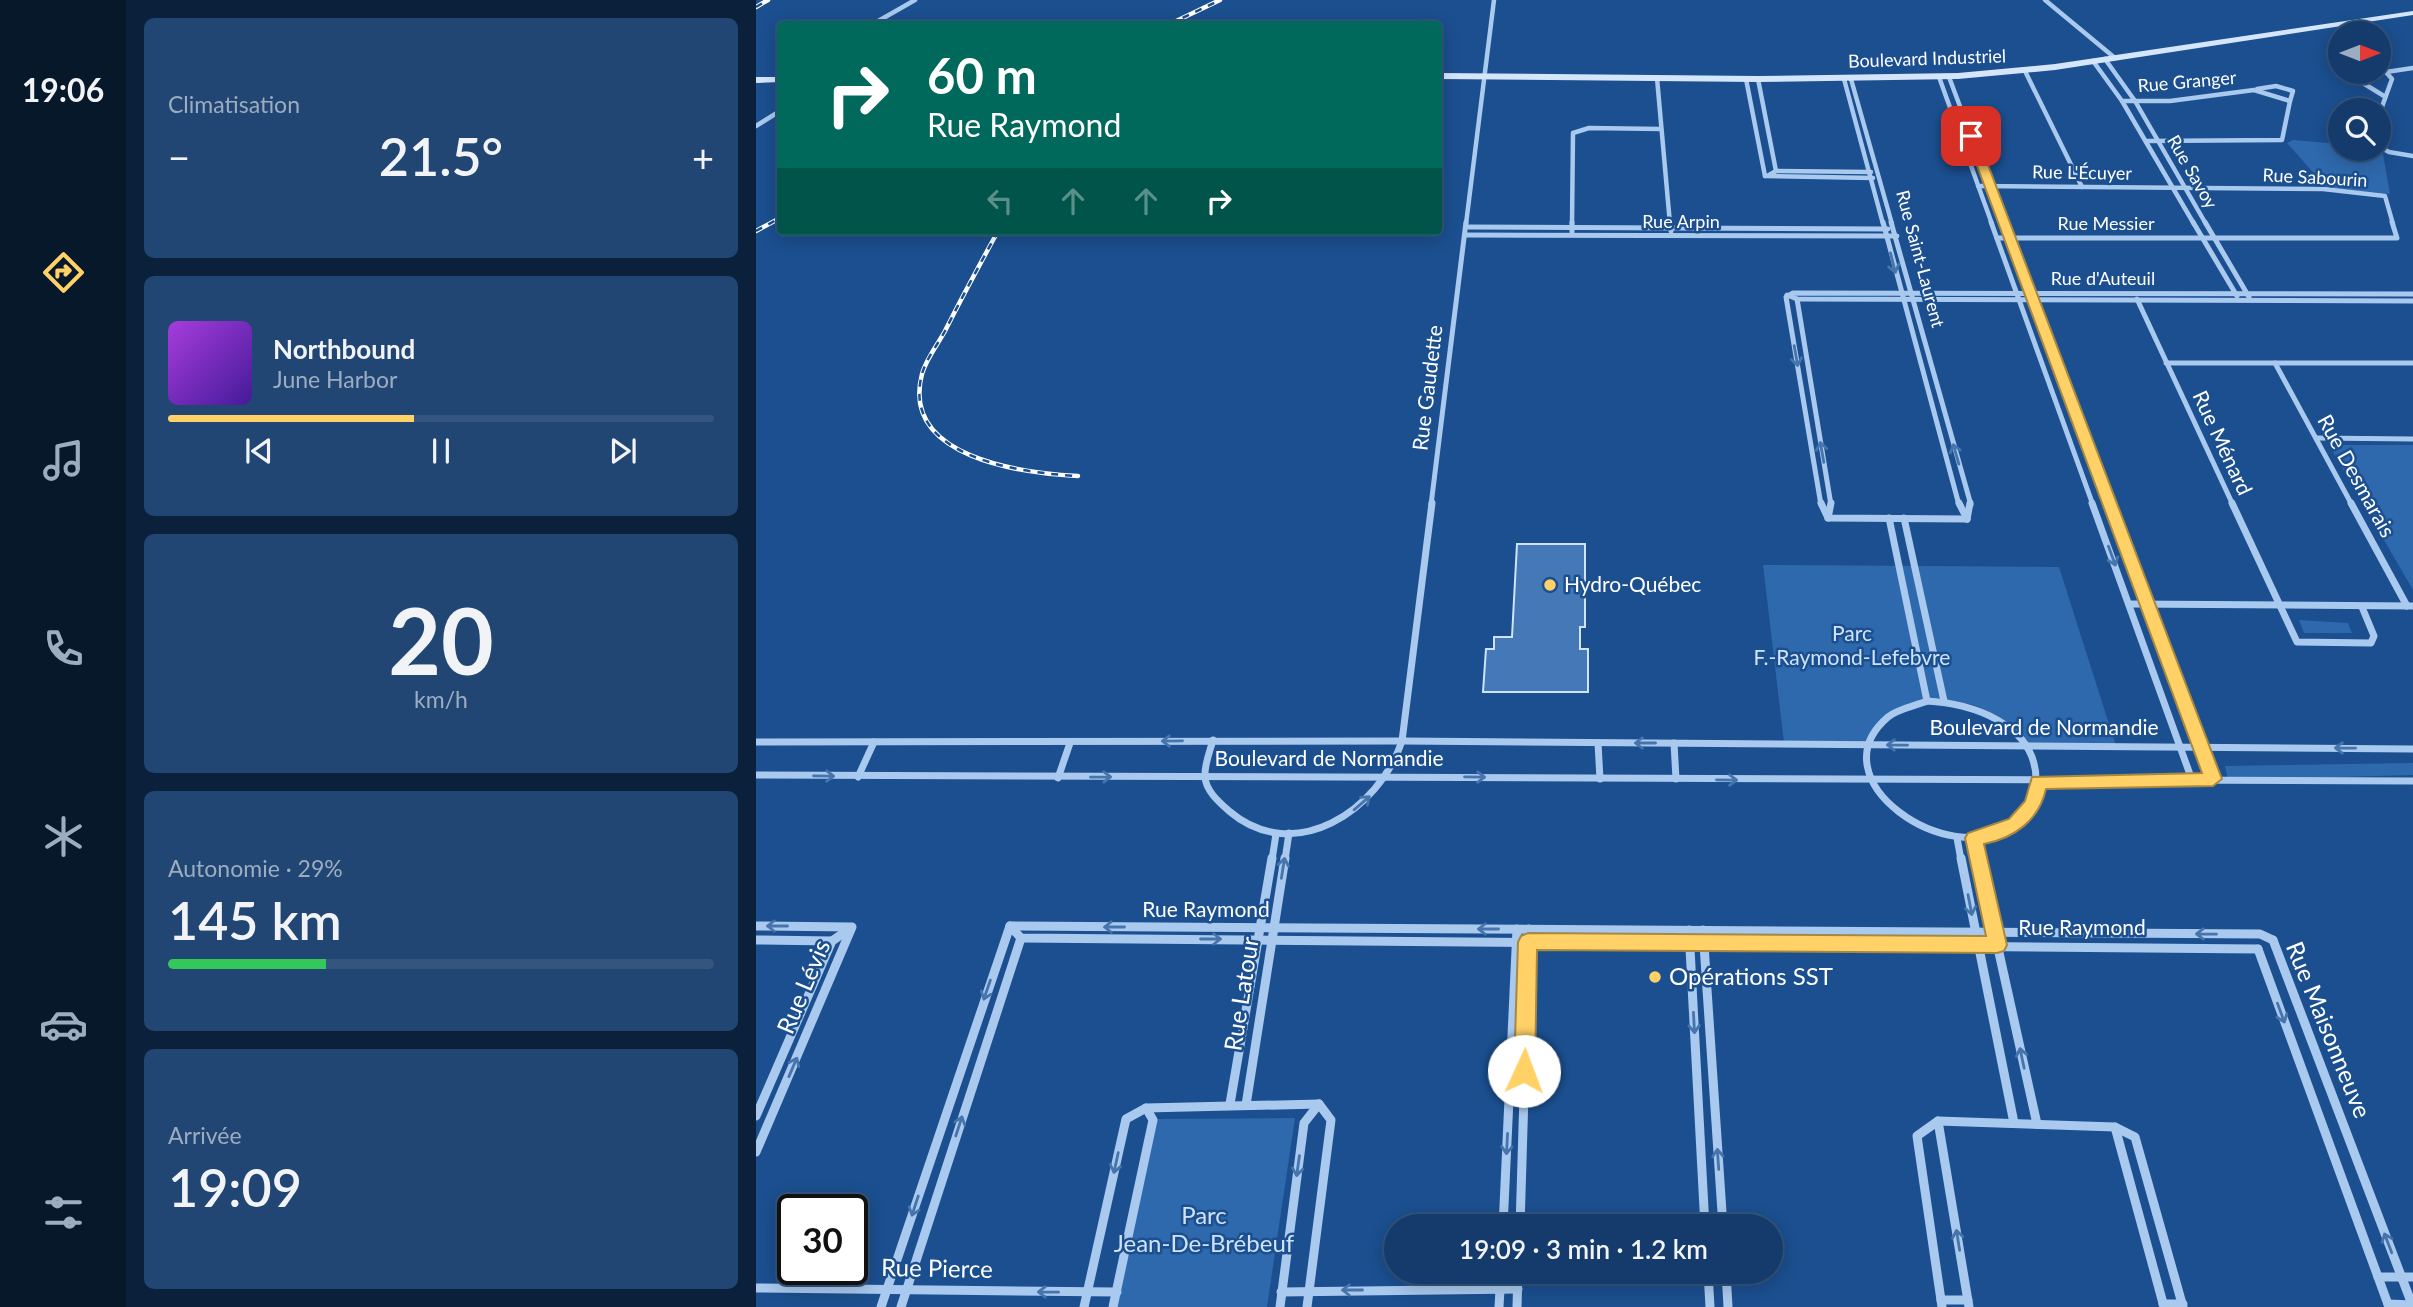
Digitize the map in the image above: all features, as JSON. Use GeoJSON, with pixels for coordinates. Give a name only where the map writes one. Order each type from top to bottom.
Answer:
{"type":"FeatureCollection","features":[{"type":"Feature","properties":{"kind":"street"},"geometry":{"type":"LineString","coordinates":[[878,21],[915,0]]}},
{"type":"Feature","properties":{"kind":"street","name":"Rue Gaudette"},"geometry":{"type":"LineString","coordinates":[[1387,776],[1402,741],[1494,0]]}},
{"type":"Feature","properties":{"kind":"street","name":"Rue Savoy"},"geometry":{"type":"LineString","coordinates":[[2045,0],[2111,61],[2251,301]]}},
{"type":"Feature","properties":{"kind":"street","name":"Boulevard Industriel"},"geometry":{"type":"LineString","coordinates":[[1442,83],[1484,80],[1950,80],[2026,74],[2096,64],[2413,13]]}},
{"type":"Feature","properties":{"kind":"street","name":"Boulevard Industriel"},"geometry":{"type":"LineString","coordinates":[[2111,61],[2413,21]]}},
{"type":"Feature","properties":{"kind":"street","name":"Rue Savoy"},"geometry":{"type":"LineString","coordinates":[[2096,64],[2122,101],[2239,301]]}},
{"type":"Feature","properties":{"kind":"street"},"geometry":{"type":"LineString","coordinates":[[2391,71],[2413,68]]}},
{"type":"Feature","properties":{"kind":"street"},"geometry":{"type":"LineString","coordinates":[[756,73],[777,73]]}},
{"type":"Feature","properties":{"kind":"street"},"geometry":{"type":"LineString","coordinates":[[2026,74],[2082,187]]}},
{"type":"Feature","properties":{"kind":"street","name":"Boulevard Industriel"},"geometry":{"type":"LineString","coordinates":[[1442,76],[1484,80]]}},
{"type":"Feature","properties":{"kind":"street"},"geometry":{"type":"LineString","coordinates":[[756,80],[777,80]]}},
{"type":"Feature","properties":{"kind":"street"},"geometry":{"type":"LineString","coordinates":[[1940,80],[2192,780]]}},
{"type":"Feature","properties":{"kind":"street"},"geometry":{"type":"LineString","coordinates":[[1950,80],[2213,779]]}},
{"type":"Feature","properties":{"kind":"street"},"geometry":{"type":"LineString","coordinates":[[1657,81],[1671,236]]}},
{"type":"Feature","properties":{"kind":"street"},"geometry":{"type":"LineString","coordinates":[[1746,81],[1765,176]]}},
{"type":"Feature","properties":{"kind":"street","name":"Rue Saint-Laurent"},"geometry":{"type":"LineString","coordinates":[[1848,81],[1858,132],[1902,296],[1960,507],[1966,519]]}},
{"type":"Feature","properties":{"kind":"street","name":"Rue Saint-Laurent"},"geometry":{"type":"LineString","coordinates":[[1848,81],[1880,175],[1911,296],[1972,506],[1966,519]]}},
{"type":"Feature","properties":{"kind":"street"},"geometry":{"type":"LineString","coordinates":[[1759,82],[1776,171]]}},
{"type":"Feature","properties":{"kind":"street"},"geometry":{"type":"LineString","coordinates":[[2364,84],[2384,96],[2390,84]]}},
{"type":"Feature","properties":{"kind":"street","name":"Rue Granger"},"geometry":{"type":"LineString","coordinates":[[2122,101],[2170,101],[2272,85],[2293,91],[2290,101],[2253,90]]}},
{"type":"Feature","properties":{"kind":"street"},"geometry":{"type":"LineString","coordinates":[[2146,141],[2282,141],[2290,101]]}},
{"type":"Feature","properties":{"kind":"street"},"geometry":{"type":"LineString","coordinates":[[756,126],[777,113]]}},
{"type":"Feature","properties":{"kind":"street"},"geometry":{"type":"LineString","coordinates":[[1572,235],[1573,133],[1589,128],[1661,129]]}},
{"type":"Feature","properties":{"kind":"street"},"geometry":{"type":"LineString","coordinates":[[1756,132],[1768,132]]}},
{"type":"Feature","properties":{"kind":"street"},"geometry":{"type":"LineString","coordinates":[[1858,132],[1867,132]]}},
{"type":"Feature","properties":{"kind":"street"},"geometry":{"type":"LineString","coordinates":[[1960,136],[1971,136]]}},
{"type":"Feature","properties":{"kind":"street"},"geometry":{"type":"LineString","coordinates":[[2391,152],[2413,156]]}},
{"type":"Feature","properties":{"kind":"street"},"geometry":{"type":"LineString","coordinates":[[1765,176],[1776,171],[1870,175]]}},
{"type":"Feature","properties":{"kind":"street"},"geometry":{"type":"LineString","coordinates":[[1765,176],[1880,175]]}},
{"type":"Feature","properties":{"kind":"street","name":"Rue L'Écuyer"},"geometry":{"type":"LineString","coordinates":[[1978,186],[2186,188]]}},
{"type":"Feature","properties":{"kind":"street","name":"Rue Sabourin"},"geometry":{"type":"LineString","coordinates":[[2186,188],[2323,189],[2385,196],[2397,238],[2215,239]]}},
{"type":"Feature","properties":{"kind":"street","name":"Rue Arpin"},"geometry":{"type":"LineString","coordinates":[[1466,227],[1896,232]]}},
{"type":"Feature","properties":{"kind":"street","name":"Rue Arpin"},"geometry":{"type":"LineString","coordinates":[[1465,235],[1671,236],[1885,232]]}},
{"type":"Feature","properties":{"kind":"street","name":"Rue Messier"},"geometry":{"type":"LineString","coordinates":[[1997,238],[2215,239]]}},
{"type":"Feature","properties":{"kind":"street","name":"Rue d'Auteuil"},"geometry":{"type":"LineString","coordinates":[[1793,296],[2136,297],[2413,294]]}},
{"type":"Feature","properties":{"kind":"street"},"geometry":{"type":"LineString","coordinates":[[1793,296],[1803,395],[1822,510],[1828,518]]}},
{"type":"Feature","properties":{"kind":"street"},"geometry":{"type":"LineString","coordinates":[[1793,296],[1832,510],[1828,518]]}},
{"type":"Feature","properties":{"kind":"street","name":"Rue d'Auteuil"},"geometry":{"type":"LineString","coordinates":[[2136,297],[2239,301],[2413,301]]}},
{"type":"Feature","properties":{"kind":"street","name":"Rue Ménard"},"geometry":{"type":"LineString","coordinates":[[2136,297],[2297,642],[2371,643],[2374,636],[2362,607]]}},
{"type":"Feature","properties":{"kind":"street"},"geometry":{"type":"LineString","coordinates":[[2041,361],[2056,361]]}},
{"type":"Feature","properties":{"kind":"street"},"geometry":{"type":"LineString","coordinates":[[2166,363],[2413,363]]}},
{"type":"Feature","properties":{"kind":"street","name":"Rue Desmarais"},"geometry":{"type":"LineString","coordinates":[[2275,363],[2410,606]]}},
{"type":"Feature","properties":{"kind":"street"},"geometry":{"type":"LineString","coordinates":[[1803,395],[1812,395]]}},
{"type":"Feature","properties":{"kind":"street"},"geometry":{"type":"LineString","coordinates":[[1929,395],[1939,395]]}},
{"type":"Feature","properties":{"kind":"street"},"geometry":{"type":"LineString","coordinates":[[2067,432],[2082,432]]}},
{"type":"Feature","properties":{"kind":"street"},"geometry":{"type":"LineString","coordinates":[[2316,438],[2413,439]]}},
{"type":"Feature","properties":{"kind":"street"},"geometry":{"type":"LineString","coordinates":[[2097,517],[2114,517]]}},
{"type":"Feature","properties":{"kind":"street"},"geometry":{"type":"LineString","coordinates":[[1828,518],[1966,519]]}},
{"type":"Feature","properties":{"kind":"street"},"geometry":{"type":"LineString","coordinates":[[1904,518],[1944,701]]}},
{"type":"Feature","properties":{"kind":"street"},"geometry":{"type":"LineString","coordinates":[[1889,519],[1927,701]]}},
{"type":"Feature","properties":{"kind":"street"},"geometry":{"type":"LineString","coordinates":[[2129,604],[2410,606]]}},
{"type":"Feature","properties":{"kind":"street"},"geometry":{"type":"LineString","coordinates":[[1914,642],[1931,642]]}},
{"type":"Feature","properties":{"kind":"street"},"geometry":{"type":"LineString","coordinates":[[1927,701],[1944,701],[1992,715],[2012,730],[2027,747],[2035,762],[2038,782],[2033,804],[2021,820],[1992,835],[1957,838],[1935,834],[1901,818],[1882,800],[1870,781],[1865,758],[1866,745],[1874,729],[1887,715],[1905,706],[1927,701]]}},
{"type":"Feature","properties":{"kind":"street"},"geometry":{"type":"LineString","coordinates":[[1213,740],[1205,776],[1213,796],[1250,827],[1276,834],[1312,830],[1348,816],[1370,797],[1387,776]]}},
{"type":"Feature","properties":{"kind":"street","name":"Boulevard de Normandie"},"geometry":{"type":"LineString","coordinates":[[756,742],[1070,743],[1213,740],[2413,748]]}},
{"type":"Feature","properties":{"kind":"street"},"geometry":{"type":"LineString","coordinates":[[859,777],[874,742]]}},
{"type":"Feature","properties":{"kind":"street"},"geometry":{"type":"LineString","coordinates":[[1058,778],[1070,743]]}},
{"type":"Feature","properties":{"kind":"street"},"geometry":{"type":"LineString","coordinates":[[1598,743],[1600,779]]}},
{"type":"Feature","properties":{"kind":"street"},"geometry":{"type":"LineString","coordinates":[[1674,743],[1676,779]]}},
{"type":"Feature","properties":{"kind":"street","name":"Boulevard de Normandie"},"geometry":{"type":"LineString","coordinates":[[756,775],[1058,778],[1387,776],[2038,782],[2213,779],[2413,781]]}},
{"type":"Feature","properties":{"kind":"street","name":"Rue Latour"},"geometry":{"type":"LineString","coordinates":[[1230,1104],[1276,834]]}},
{"type":"Feature","properties":{"kind":"street","name":"Rue Latour"},"geometry":{"type":"LineString","coordinates":[[1246,1105],[1289,834]]}},
{"type":"Feature","properties":{"kind":"street"},"geometry":{"type":"LineString","coordinates":[[1957,838],[2014,1123]]}},
{"type":"Feature","properties":{"kind":"street"},"geometry":{"type":"LineString","coordinates":[[1974,838],[2037,1124]]}},
{"type":"Feature","properties":{"kind":"street","name":"Rue Lévis"},"geometry":{"type":"LineString","coordinates":[[756,926],[852,927]]}},
{"type":"Feature","properties":{"kind":"street"},"geometry":{"type":"LineString","coordinates":[[881,1307],[1010,926],[1021,938],[901,1307]]}},
{"type":"Feature","properties":{"kind":"street","name":"Rue Raymond"},"geometry":{"type":"LineString","coordinates":[[1010,926],[2260,934],[2273,940]]}},
{"type":"Feature","properties":{"kind":"street","name":"Rue Lévis"},"geometry":{"type":"LineString","coordinates":[[756,1116],[832,941],[852,927]]}},
{"type":"Feature","properties":{"kind":"street","name":"Rue Lévis"},"geometry":{"type":"LineString","coordinates":[[756,1152],[852,927]]}},
{"type":"Feature","properties":{"kind":"street"},"geometry":{"type":"LineString","coordinates":[[1400,940],[1401,928]]}},
{"type":"Feature","properties":{"kind":"street"},"geometry":{"type":"LineString","coordinates":[[1504,1214],[1517,929]]}},
{"type":"Feature","properties":{"kind":"street"},"geometry":{"type":"LineString","coordinates":[[1520,1214],[1529,929]]}},
{"type":"Feature","properties":{"kind":"street"},"geometry":{"type":"LineString","coordinates":[[1689,930],[1704,1214]]}},
{"type":"Feature","properties":{"kind":"street"},"geometry":{"type":"LineString","coordinates":[[1703,930],[1722,1214]]}},
{"type":"Feature","properties":{"kind":"street"},"geometry":{"type":"LineString","coordinates":[[1782,931],[1783,943]]}},
{"type":"Feature","properties":{"kind":"street","name":"Rue Raymond"},"geometry":{"type":"LineString","coordinates":[[2166,933],[2170,946]]}},
{"type":"Feature","properties":{"kind":"street","name":"Rue Raymond"},"geometry":{"type":"LineString","coordinates":[[1021,938],[2170,946],[2258,949]]}},
{"type":"Feature","properties":{"kind":"street","name":"Rue Lévis"},"geometry":{"type":"LineString","coordinates":[[756,940],[832,941]]}},
{"type":"Feature","properties":{"kind":"street","name":"Rue Maisonneuve"},"geometry":{"type":"LineString","coordinates":[[2388,1306],[2258,949],[2273,940],[2412,1306]]}},
{"type":"Feature","properties":{"kind":"street"},"geometry":{"type":"LineString","coordinates":[[1698,1093],[1714,1093]]}},
{"type":"Feature","properties":{"kind":"street"},"geometry":{"type":"LineString","coordinates":[[1509,1097],[1524,1097]]}},
{"type":"Feature","properties":{"kind":"street"},"geometry":{"type":"LineString","coordinates":[[949,1100],[968,1101]]}},
{"type":"Feature","properties":{"kind":"street"},"geometry":{"type":"LineString","coordinates":[[762,1102],[778,1102]]}},
{"type":"Feature","properties":{"kind":"street"},"geometry":{"type":"LineString","coordinates":[[1084,1307],[1126,1119],[1146,1108],[1319,1104]]}},
{"type":"Feature","properties":{"kind":"street"},"geometry":{"type":"LineString","coordinates":[[1307,1307],[1331,1120],[1319,1104]]}},
{"type":"Feature","properties":{"kind":"street"},"geometry":{"type":"LineString","coordinates":[[1280,1307],[1304,1123],[1319,1104]]}},
{"type":"Feature","properties":{"kind":"street"},"geometry":{"type":"LineString","coordinates":[[1113,1307],[1153,1121],[1146,1108]]}},
{"type":"Feature","properties":{"kind":"street"},"geometry":{"type":"LineString","coordinates":[[1938,1121],[1968,1304],[1941,1304],[1917,1136],[1938,1121],[2115,1127],[2135,1137],[2183,1306],[2163,1306],[2115,1127]]}},
{"type":"Feature","properties":{"kind":"street"},"geometry":{"type":"LineString","coordinates":[[2378,1277],[2413,1277]]}},
{"type":"Feature","properties":{"kind":"street"},"geometry":{"type":"LineString","coordinates":[[1499,1307],[1501,1284]]}},
{"type":"Feature","properties":{"kind":"street"},"geometry":{"type":"LineString","coordinates":[[1517,1307],[1518,1284]]}},
{"type":"Feature","properties":{"kind":"street"},"geometry":{"type":"LineString","coordinates":[[1709,1284],[1710,1307],[1728,1306],[1727,1284]]}},
{"type":"Feature","properties":{"kind":"street","name":"Rue Pierce"},"geometry":{"type":"LineString","coordinates":[[756,1288],[1117,1292]]}},
{"type":"Feature","properties":{"kind":"street"},"geometry":{"type":"LineString","coordinates":[[1281,1292],[1518,1289]]}},
{"type":"Feature","properties":{"kind":"street"},"geometry":{"type":"LineString","coordinates":[[2388,1306],[2412,1306]]}},
{"type":"Feature","properties":{"kind":"green space"},"geometry":{"type":"Polygon","coordinates":[[[2293,140],[2328,143],[2328,161],[2384,161],[2390,194],[2327,188],[2287,143],[2293,140]]]}},
{"type":"Feature","properties":{"kind":"green space"},"geometry":{"type":"Polygon","coordinates":[[[2329,445],[2413,445],[2413,590],[2329,445]]]}},
{"type":"Feature","properties":{"kind":"green space","name":"Parc F.-Raymond-Lefebvre"},"geometry":{"type":"Polygon","coordinates":[[[1763,565],[2059,567],[2116,746],[2029,747],[2003,719],[1974,705],[1937,698],[1882,721],[1868,743],[1784,743],[1763,565]]]}},
{"type":"Feature","properties":{"kind":"green space"},"geometry":{"type":"Polygon","coordinates":[[[2299,620],[2348,623],[2352,633],[2304,633],[2299,620]]]}},
{"type":"Feature","properties":{"kind":"green space"},"geometry":{"type":"Polygon","coordinates":[[[2413,763],[2413,775],[2228,780],[2225,766],[2413,763]]]}},
{"type":"Feature","properties":{"kind":"green space","name":"Parc Jean-De-Brébeuf"},"geometry":{"type":"Polygon","coordinates":[[[1295,1118],[1267,1307],[1112,1307],[1153,1119],[1295,1118]]]}},
{"type":"Feature","properties":{"kind":"building","name":"Hydro-Québec"},"geometry":{"type":"Polygon","coordinates":[[[1517,544],[1585,544],[1585,627],[1580,627],[1580,649],[1588,649],[1588,692],[1483,692],[1486,649],[1494,649],[1494,637],[1512,637],[1517,544]]]}},
{"type":"Feature","properties":{"kind":"railway"},"geometry":{"type":"LineString","coordinates":[[756,7],[768,0]]}},
{"type":"Feature","properties":{"kind":"railway"},"geometry":{"type":"LineString","coordinates":[[1176,21],[1220,0]]}},
{"type":"Feature","properties":{"kind":"railway"},"geometry":{"type":"LineString","coordinates":[[756,231],[777,220]]}},
{"type":"Feature","properties":{"kind":"railway"},"geometry":{"type":"LineString","coordinates":[[996,235],[926,363],[922,374],[920,402],[929,425],[947,442],[971,455],[998,465],[1027,471],[1078,476]]}},
{"type":"Feature","properties":{"kind":"place","name":"Hydro-Québec"},"geometry":{"type":"Point","coordinates":[1550,585]}},
{"type":"Feature","properties":{"kind":"place","name":"Opérations SST"},"geometry":{"type":"Point","coordinates":[1655,977]}},
{"type":"Feature","properties":{"kind":"route"},"geometry":{"type":"LineString","coordinates":[[1524,1071],[1528,942],[1997,945],[1974,838],[1992,835],[2015,825],[2033,804],[2038,782],[2213,779],[1971,136]]}}]}
